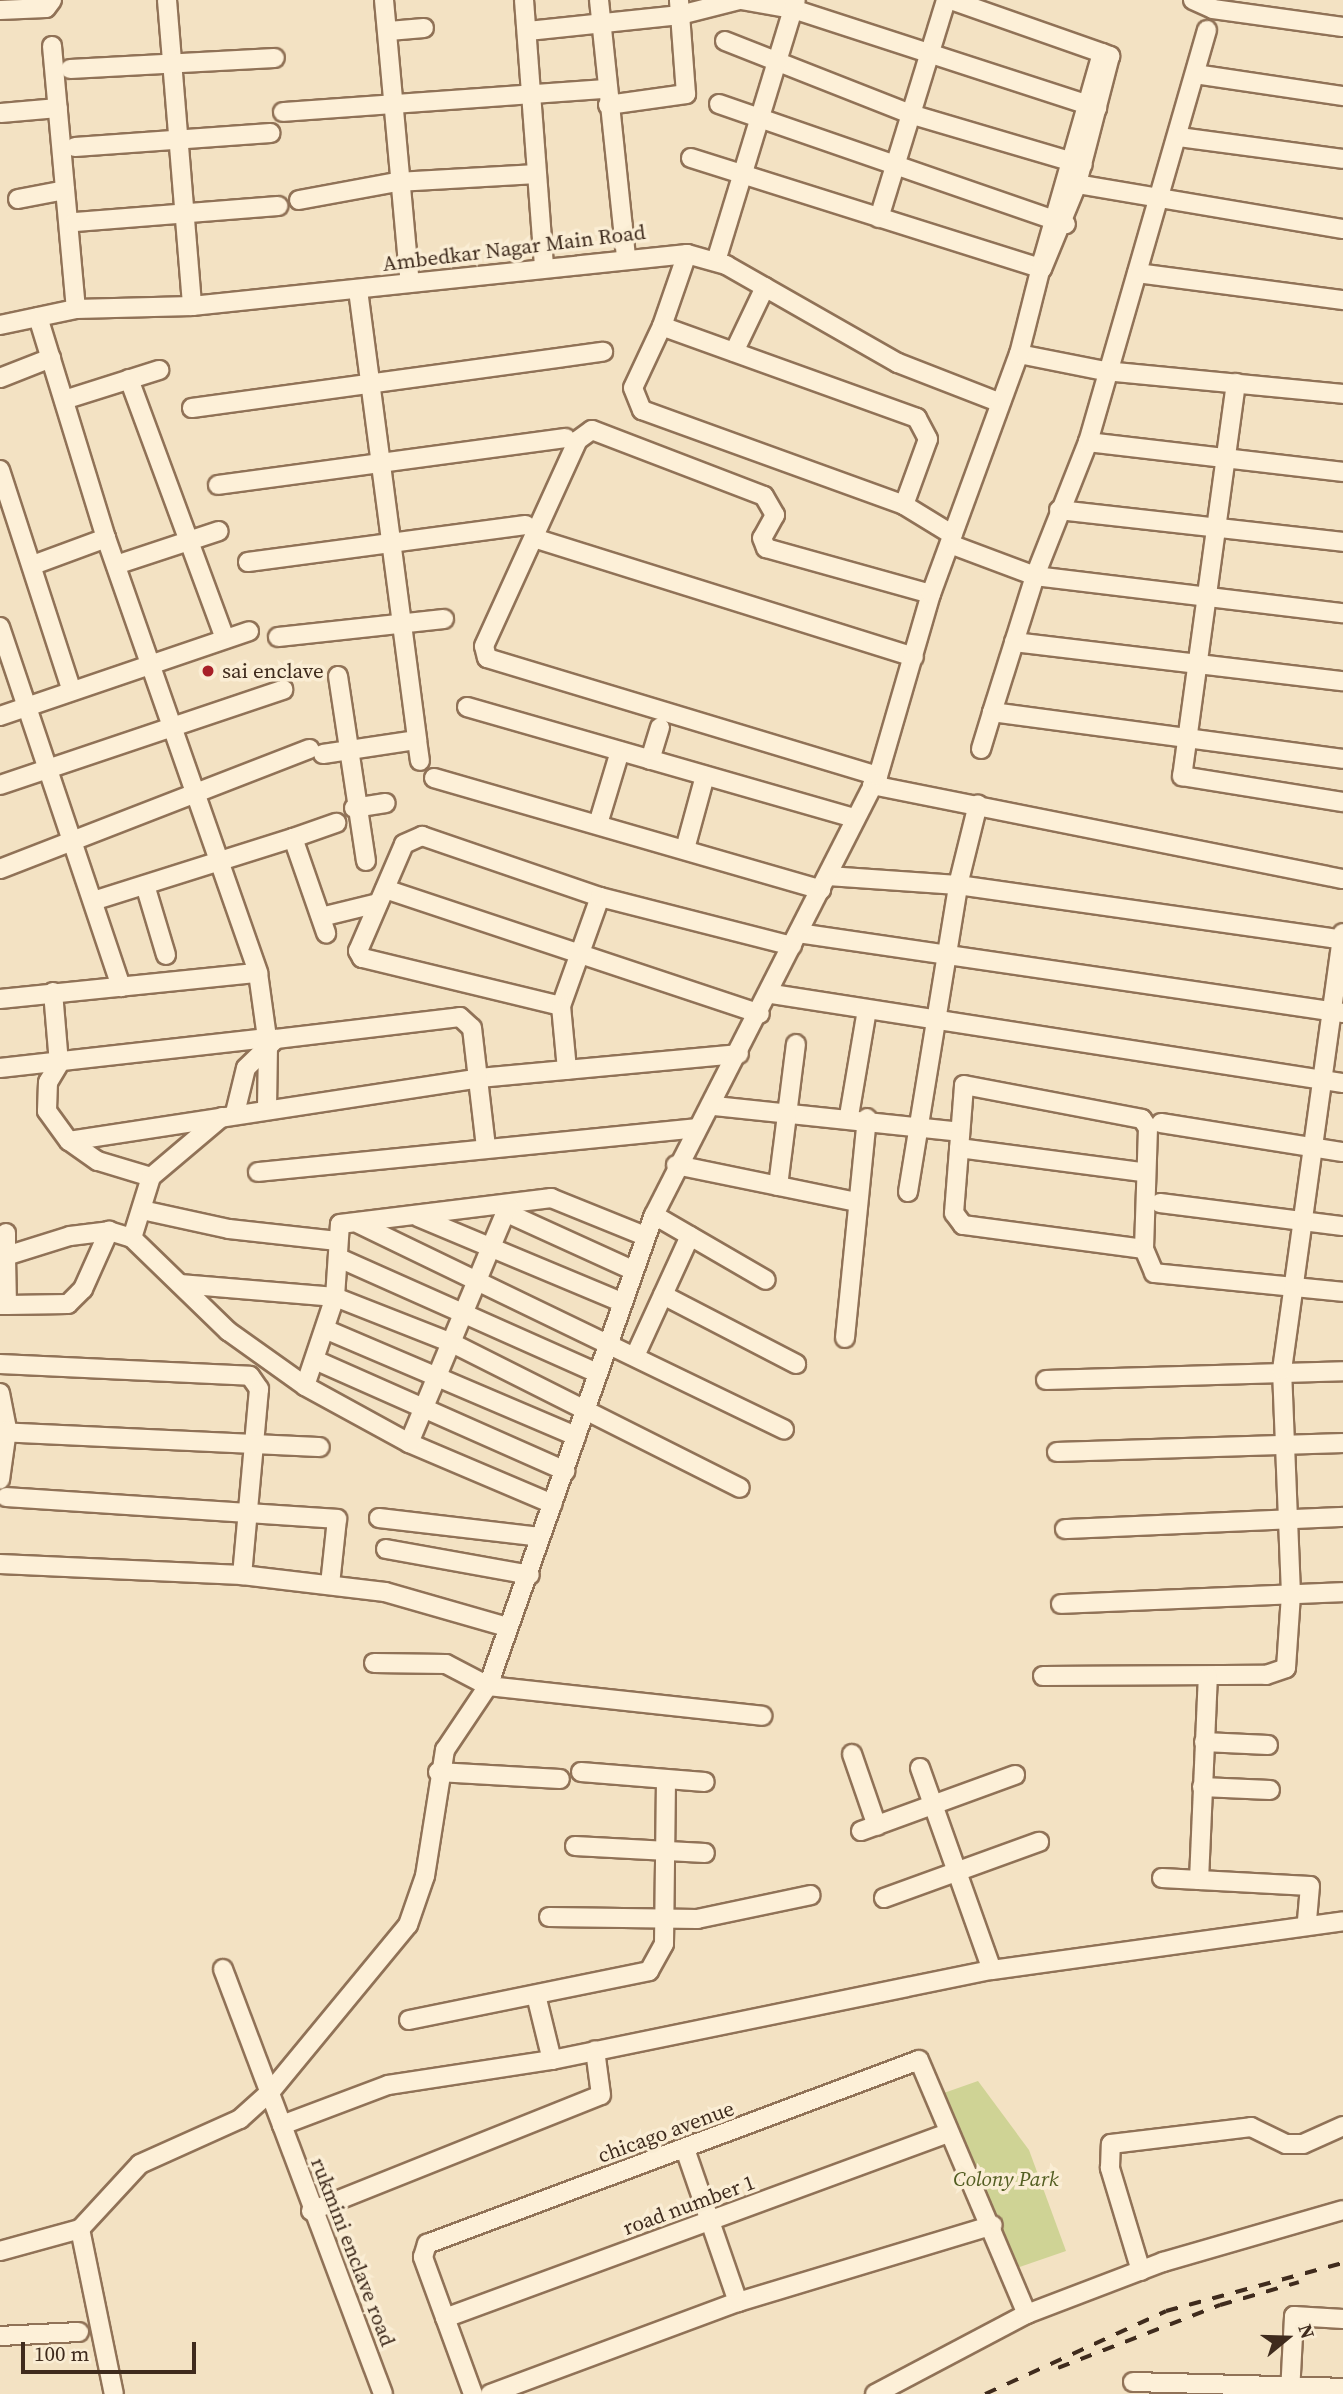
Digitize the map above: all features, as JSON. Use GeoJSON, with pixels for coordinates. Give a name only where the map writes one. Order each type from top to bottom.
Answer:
{"type":"FeatureCollection","features":[{"type":"Feature","properties":{"kind":"street"},"geometry":{"type":"LineString","coordinates":[[0,10],[46,8],[52,0]]}},
{"type":"Feature","properties":{"kind":"street"},"geometry":{"type":"LineString","coordinates":[[167,0],[181,139],[192,306]]}},
{"type":"Feature","properties":{"kind":"street"},"geometry":{"type":"LineString","coordinates":[[384,0],[394,101],[397,183],[410,283]]}},
{"type":"Feature","properties":{"kind":"street"},"geometry":{"type":"LineString","coordinates":[[524,0],[544,267]]}},
{"type":"Feature","properties":{"kind":"street"},"geometry":{"type":"LineString","coordinates":[[599,0],[626,257]]}},
{"type":"Feature","properties":{"kind":"street"},"geometry":{"type":"LineString","coordinates":[[528,31],[740,0],[795,5],[928,57],[1092,106]]}},
{"type":"Feature","properties":{"kind":"street"},"geometry":{"type":"LineString","coordinates":[[879,218],[895,160],[948,0],[1110,56],[1092,106],[1060,222]]}},
{"type":"Feature","properties":{"kind":"street"},"geometry":{"type":"LineString","coordinates":[[1193,0],[1213,9],[1343,27]]}},
{"type":"Feature","properties":{"kind":"street"},"geometry":{"type":"LineString","coordinates":[[716,261],[775,59],[795,5]]}},
{"type":"Feature","properties":{"kind":"street"},"geometry":{"type":"LineString","coordinates":[[283,112],[394,101],[531,94],[608,97],[686,94],[679,8]]}},
{"type":"Feature","properties":{"kind":"street"},"geometry":{"type":"LineString","coordinates":[[389,31],[424,27]]}},
{"type":"Feature","properties":{"kind":"street"},"geometry":{"type":"LineString","coordinates":[[981,749],[1035,576],[1088,442],[1105,371],[1137,273],[1156,202],[1180,137],[1207,30]]}},
{"type":"Feature","properties":{"kind":"street"},"geometry":{"type":"LineString","coordinates":[[725,41],[910,114],[1077,164]]}},
{"type":"Feature","properties":{"kind":"street"},"geometry":{"type":"LineString","coordinates":[[52,46],[76,309]]}},
{"type":"Feature","properties":{"kind":"street"},"geometry":{"type":"LineString","coordinates":[[70,69],[275,58]]}},
{"type":"Feature","properties":{"kind":"street"},"geometry":{"type":"LineString","coordinates":[[1195,74],[1343,96]]}},
{"type":"Feature","properties":{"kind":"street"},"geometry":{"type":"LineString","coordinates":[[719,104],[757,120],[895,160],[1060,222]]}},
{"type":"Feature","properties":{"kind":"street"},"geometry":{"type":"LineString","coordinates":[[1,113],[58,108]]}},
{"type":"Feature","properties":{"kind":"street"},"geometry":{"type":"LineString","coordinates":[[75,147],[271,133]]}},
{"type":"Feature","properties":{"kind":"street"},"geometry":{"type":"LineString","coordinates":[[1180,137],[1343,159]]}},
{"type":"Feature","properties":{"kind":"street"},"geometry":{"type":"LineString","coordinates":[[691,158],[1042,269]]}},
{"type":"Feature","properties":{"kind":"street"},"geometry":{"type":"LineString","coordinates":[[0,2251],[80,2229],[140,2164],[231,2124],[271,2091],[408,1925],[425,1876],[438,1772],[456,1728],[488,1686],[507,1627],[530,1575],[540,1537],[565,1471],[583,1410],[645,1236],[676,1165],[697,1128],[714,1106],[772,994],[795,939],[875,780],[931,594],[1019,354],[1042,269],[1077,184],[1077,164]]}},
{"type":"Feature","properties":{"kind":"street"},"geometry":{"type":"LineString","coordinates":[[299,200],[397,183],[537,174]]}},
{"type":"Feature","properties":{"kind":"street"},"geometry":{"type":"LineString","coordinates":[[1077,184],[1156,202],[1343,229]]}},
{"type":"Feature","properties":{"kind":"street"},"geometry":{"type":"LineString","coordinates":[[18,199],[65,190]]}},
{"type":"Feature","properties":{"kind":"street"},"geometry":{"type":"LineString","coordinates":[[75,222],[278,206]]}},
{"type":"Feature","properties":{"kind":"street"},"geometry":{"type":"LineString","coordinates":[[687,254],[662,326],[633,388],[635,405],[904,505],[951,540],[1035,576],[1343,614]]}},
{"type":"Feature","properties":{"kind":"street","name":"Ambedkar Nagar Main Road"},"geometry":{"type":"LineString","coordinates":[[0,325],[76,309],[192,306],[358,290],[626,257],[687,254],[716,261],[898,363],[1001,403]]}},
{"type":"Feature","properties":{"kind":"street"},"geometry":{"type":"LineString","coordinates":[[1137,273],[1343,300]]}},
{"type":"Feature","properties":{"kind":"street"},"geometry":{"type":"LineString","coordinates":[[734,352],[765,287]]}},
{"type":"Feature","properties":{"kind":"street"},"geometry":{"type":"LineString","coordinates":[[358,290],[420,761]]}},
{"type":"Feature","properties":{"kind":"street"},"geometry":{"type":"LineString","coordinates":[[38,317],[106,538],[258,973],[268,1042],[267,1108]]}},
{"type":"Feature","properties":{"kind":"street"},"geometry":{"type":"LineString","coordinates":[[662,326],[923,423],[928,439],[904,505]]}},
{"type":"Feature","properties":{"kind":"street"},"geometry":{"type":"LineString","coordinates":[[192,408],[603,352]]}},
{"type":"Feature","properties":{"kind":"street"},"geometry":{"type":"LineString","coordinates":[[1019,354],[1105,371],[1343,394]]}},
{"type":"Feature","properties":{"kind":"street"},"geometry":{"type":"LineString","coordinates":[[0,378],[51,358]]}},
{"type":"Feature","properties":{"kind":"street"},"geometry":{"type":"LineString","coordinates":[[64,400],[159,370]]}},
{"type":"Feature","properties":{"kind":"street"},"geometry":{"type":"LineString","coordinates":[[130,379],[225,639]]}},
{"type":"Feature","properties":{"kind":"street"},"geometry":{"type":"LineString","coordinates":[[1236,383],[1199,661],[1186,735],[1185,780],[1343,802]]}},
{"type":"Feature","properties":{"kind":"street"},"geometry":{"type":"LineString","coordinates":[[931,594],[766,548],[762,538],[775,515],[764,496],[592,430],[578,440],[530,531],[484,646],[487,658],[875,780],[978,804],[1343,879]]}},
{"type":"Feature","properties":{"kind":"street"},"geometry":{"type":"LineString","coordinates":[[218,485],[566,438]]}},
{"type":"Feature","properties":{"kind":"street"},"geometry":{"type":"LineString","coordinates":[[1088,442],[1343,472]]}},
{"type":"Feature","properties":{"kind":"street"},"geometry":{"type":"LineString","coordinates":[[0,470],[71,688]]}},
{"type":"Feature","properties":{"kind":"street"},"geometry":{"type":"LineString","coordinates":[[1059,510],[1343,542]]}},
{"type":"Feature","properties":{"kind":"street"},"geometry":{"type":"LineString","coordinates":[[116,565],[219,531]]}},
{"type":"Feature","properties":{"kind":"street"},"geometry":{"type":"LineString","coordinates":[[248,562],[391,543],[530,531],[914,657]]}},
{"type":"Feature","properties":{"kind":"street"},"geometry":{"type":"LineString","coordinates":[[33,565],[106,538]]}},
{"type":"Feature","properties":{"kind":"street"},"geometry":{"type":"LineString","coordinates":[[278,637],[444,619]]}},
{"type":"Feature","properties":{"kind":"street"},"geometry":{"type":"LineString","coordinates":[[0,627],[121,987]]}},
{"type":"Feature","properties":{"kind":"street"},"geometry":{"type":"LineString","coordinates":[[0,716],[71,688],[249,631]]}},
{"type":"Feature","properties":{"kind":"street"},"geometry":{"type":"LineString","coordinates":[[1014,642],[1199,661],[1343,681]]}},
{"type":"Feature","properties":{"kind":"street"},"geometry":{"type":"LineString","coordinates":[[338,676],[354,808],[366,861]]}},
{"type":"Feature","properties":{"kind":"street"},"geometry":{"type":"LineString","coordinates":[[0,785],[45,767],[283,690]]}},
{"type":"Feature","properties":{"kind":"street"},"geometry":{"type":"LineString","coordinates":[[467,707],[855,818]]}},
{"type":"Feature","properties":{"kind":"street"},"geometry":{"type":"LineString","coordinates":[[992,712],[1186,735],[1343,759]]}},
{"type":"Feature","properties":{"kind":"street"},"geometry":{"type":"LineString","coordinates":[[650,760],[660,727]]}},
{"type":"Feature","properties":{"kind":"street"},"geometry":{"type":"LineString","coordinates":[[0,869],[196,793],[317,751],[348,750],[417,740]]}},
{"type":"Feature","properties":{"kind":"street"},"geometry":{"type":"LineString","coordinates":[[598,824],[620,751]]}},
{"type":"Feature","properties":{"kind":"street"},"geometry":{"type":"LineString","coordinates":[[685,849],[705,776]]}},
{"type":"Feature","properties":{"kind":"street"},"geometry":{"type":"LineString","coordinates":[[434,778],[685,849],[825,883],[958,885],[1343,938],[1337,1012],[1322,1081],[1314,1148],[1291,1286],[1282,1370],[1285,1517],[1291,1594],[1286,1668],[1266,1675],[1208,1677],[1043,1676]]}},
{"type":"Feature","properties":{"kind":"street"},"geometry":{"type":"LineString","coordinates":[[354,808],[386,803]]}},
{"type":"Feature","properties":{"kind":"street"},"geometry":{"type":"LineString","coordinates":[[908,1192],[934,1019],[948,953],[958,885],[978,804]]}},
{"type":"Feature","properties":{"kind":"street"},"geometry":{"type":"LineString","coordinates":[[93,901],[335,823]]}},
{"type":"Feature","properties":{"kind":"street"},"geometry":{"type":"LineString","coordinates":[[561,1006],[362,958],[359,945],[404,844],[422,836],[600,897],[795,939],[948,953],[1337,1012]]}},
{"type":"Feature","properties":{"kind":"street"},"geometry":{"type":"LineString","coordinates":[[293,838],[323,925],[381,896],[760,1014]]}},
{"type":"Feature","properties":{"kind":"street"},"geometry":{"type":"LineString","coordinates":[[145,885],[166,955]]}},
{"type":"Feature","properties":{"kind":"street"},"geometry":{"type":"LineString","coordinates":[[567,1070],[561,1006],[600,897]]}},
{"type":"Feature","properties":{"kind":"street"},"geometry":{"type":"LineString","coordinates":[[0,999],[258,973]]}},
{"type":"Feature","properties":{"kind":"street"},"geometry":{"type":"LineString","coordinates":[[53,992],[59,1064],[48,1082],[47,1111],[69,1140],[98,1161],[151,1177]]}},
{"type":"Feature","properties":{"kind":"street"},"geometry":{"type":"LineString","coordinates":[[772,994],[1343,1083]]}},
{"type":"Feature","properties":{"kind":"street"},"geometry":{"type":"LineString","coordinates":[[845,1338],[867,1010]]}},
{"type":"Feature","properties":{"kind":"street"},"geometry":{"type":"LineString","coordinates":[[0,1068],[268,1042],[287,1036],[460,1017],[471,1028],[480,1078],[486,1147]]}},
{"type":"Feature","properties":{"kind":"street"},"geometry":{"type":"LineString","coordinates":[[132,1238],[151,1177],[230,1114],[246,1068],[268,1042]]}},
{"type":"Feature","properties":{"kind":"street"},"geometry":{"type":"LineString","coordinates":[[778,1186],[796,1044]]}},
{"type":"Feature","properties":{"kind":"street"},"geometry":{"type":"LineString","coordinates":[[69,1140],[267,1108],[480,1078],[740,1054]]}},
{"type":"Feature","properties":{"kind":"street"},"geometry":{"type":"LineString","coordinates":[[1144,1249],[963,1225],[954,1213],[961,1091],[968,1083],[1139,1117],[1147,1128],[1142,1172],[1144,1249],[1149,1268],[1159,1275],[1343,1292]]}},
{"type":"Feature","properties":{"kind":"street"},"geometry":{"type":"LineString","coordinates":[[714,1106],[858,1117],[918,1126],[959,1140],[1142,1172]]}},
{"type":"Feature","properties":{"kind":"street"},"geometry":{"type":"LineString","coordinates":[[1161,1123],[1343,1152]]}},
{"type":"Feature","properties":{"kind":"street"},"geometry":{"type":"LineString","coordinates":[[258,1172],[486,1147],[697,1128]]}},
{"type":"Feature","properties":{"kind":"street"},"geometry":{"type":"LineString","coordinates":[[676,1165],[856,1202]]}},
{"type":"Feature","properties":{"kind":"street"},"geometry":{"type":"LineString","coordinates":[[305,1386],[327,1330],[335,1297],[340,1224],[507,1209],[559,1199],[645,1236]]}},
{"type":"Feature","properties":{"kind":"street"},"geometry":{"type":"LineString","coordinates":[[1160,1203],[1343,1226]]}},
{"type":"Feature","properties":{"kind":"street"},"geometry":{"type":"LineString","coordinates":[[409,1443],[507,1209]]}},
{"type":"Feature","properties":{"kind":"street"},"geometry":{"type":"LineString","coordinates":[[507,1209],[632,1269]]}},
{"type":"Feature","properties":{"kind":"street"},"geometry":{"type":"LineString","coordinates":[[142,1210],[338,1250],[597,1373]]}},
{"type":"Feature","properties":{"kind":"street"},"geometry":{"type":"LineString","coordinates":[[654,1215],[766,1280]]}},
{"type":"Feature","properties":{"kind":"street"},"geometry":{"type":"LineString","coordinates":[[414,1216],[621,1302]]}},
{"type":"Feature","properties":{"kind":"street"},"geometry":{"type":"LineString","coordinates":[[359,1224],[477,1277],[784,1429]]}},
{"type":"Feature","properties":{"kind":"street"},"geometry":{"type":"LineString","coordinates":[[6,1233],[3,1256],[4,1305],[68,1304],[83,1289],[109,1231]]}},
{"type":"Feature","properties":{"kind":"street"},"geometry":{"type":"LineString","coordinates":[[3,1256],[109,1231],[132,1238],[228,1331],[305,1386],[409,1443],[553,1504]]}},
{"type":"Feature","properties":{"kind":"street"},"geometry":{"type":"LineString","coordinates":[[635,1356],[690,1236]]}},
{"type":"Feature","properties":{"kind":"street"},"geometry":{"type":"LineString","coordinates":[[180,1284],[335,1297],[452,1343],[740,1488]]}},
{"type":"Feature","properties":{"kind":"street"},"geometry":{"type":"LineString","coordinates":[[663,1295],[796,1364]]}},
{"type":"Feature","properties":{"kind":"street"},"geometry":{"type":"LineString","coordinates":[[327,1330],[576,1436]]}},
{"type":"Feature","properties":{"kind":"street"},"geometry":{"type":"LineString","coordinates":[[315,1360],[426,1406],[565,1471]]}},
{"type":"Feature","properties":{"kind":"street"},"geometry":{"type":"LineString","coordinates":[[0,1364],[250,1376],[258,1389],[245,1509],[242,1574]]}},
{"type":"Feature","properties":{"kind":"street"},"geometry":{"type":"LineString","coordinates":[[1046,1380],[1282,1370],[1343,1371]]}},
{"type":"Feature","properties":{"kind":"street"},"geometry":{"type":"LineString","coordinates":[[0,1393],[3,1488],[337,1519],[330,1586]]}},
{"type":"Feature","properties":{"kind":"street"},"geometry":{"type":"LineString","coordinates":[[3,1431],[251,1441],[320,1447]]}},
{"type":"Feature","properties":{"kind":"street"},"geometry":{"type":"LineString","coordinates":[[1057,1452],[1343,1443]]}},
{"type":"Feature","properties":{"kind":"street"},"geometry":{"type":"LineString","coordinates":[[1065,1529],[1285,1517],[1343,1517]]}},
{"type":"Feature","properties":{"kind":"street"},"geometry":{"type":"LineString","coordinates":[[379,1518],[540,1537]]}},
{"type":"Feature","properties":{"kind":"street"},"geometry":{"type":"LineString","coordinates":[[386,1549],[530,1575]]}},
{"type":"Feature","properties":{"kind":"street"},"geometry":{"type":"LineString","coordinates":[[0,1564],[242,1574],[385,1592],[507,1627]]}},
{"type":"Feature","properties":{"kind":"street"},"geometry":{"type":"LineString","coordinates":[[1061,1604],[1343,1592]]}},
{"type":"Feature","properties":{"kind":"street"},"geometry":{"type":"LineString","coordinates":[[374,1663],[446,1664],[488,1686],[762,1716]]}},
{"type":"Feature","properties":{"kind":"street"},"geometry":{"type":"LineString","coordinates":[[1199,1880],[1208,1677]]}},
{"type":"Feature","properties":{"kind":"street"},"geometry":{"type":"LineString","coordinates":[[1204,1742],[1268,1745]]}},
{"type":"Feature","properties":{"kind":"street"},"geometry":{"type":"LineString","coordinates":[[852,1754],[869,1828],[1015,1775]]}},
{"type":"Feature","properties":{"kind":"street"},"geometry":{"type":"LineString","coordinates":[[920,1768],[992,1970]]}},
{"type":"Feature","properties":{"kind":"street"},"geometry":{"type":"LineString","coordinates":[[438,1772],[560,1779]]}},
{"type":"Feature","properties":{"kind":"street"},"geometry":{"type":"LineString","coordinates":[[581,1772],[705,1782]]}},
{"type":"Feature","properties":{"kind":"street"},"geometry":{"type":"LineString","coordinates":[[409,2020],[649,1971],[660,1958],[664,1920],[666,1780]]}},
{"type":"Feature","properties":{"kind":"street"},"geometry":{"type":"LineString","coordinates":[[1202,1787],[1270,1790]]}},
{"type":"Feature","properties":{"kind":"street"},"geometry":{"type":"LineString","coordinates":[[884,1898],[1039,1842]]}},
{"type":"Feature","properties":{"kind":"street"},"geometry":{"type":"LineString","coordinates":[[575,1846],[705,1853]]}},
{"type":"Feature","properties":{"kind":"street"},"geometry":{"type":"LineString","coordinates":[[1162,1878],[1310,1886],[1307,1922]]}},
{"type":"Feature","properties":{"kind":"street"},"geometry":{"type":"LineString","coordinates":[[549,1917],[664,1920],[811,1895]]}},
{"type":"Feature","properties":{"kind":"street"},"geometry":{"type":"LineString","coordinates":[[282,2125],[388,2085],[552,2060],[992,1970],[1307,1922],[1343,1921]]}},
{"type":"Feature","properties":{"kind":"street","name":"rukmini enclave road"},"geometry":{"type":"LineString","coordinates":[[223,1969],[271,2091],[311,2211],[383,2394]]}},
{"type":"Feature","properties":{"kind":"street"},"geometry":{"type":"LineString","coordinates":[[536,1995],[552,2060]]}},
{"type":"Feature","properties":{"kind":"street"},"geometry":{"type":"LineString","coordinates":[[311,2211],[601,2095],[595,2050]]}},
{"type":"Feature","properties":{"kind":"street","name":"chicago avenue"},"geometry":{"type":"LineString","coordinates":[[445,2318],[424,2257],[427,2244],[919,2060],[948,2133]]}},
{"type":"Feature","properties":{"kind":"street"},"geometry":{"type":"LineString","coordinates":[[1141,2271],[1110,2168],[1111,2144],[1251,2127],[1286,2144],[1303,2144],[1343,2126]]}},
{"type":"Feature","properties":{"kind":"street"},"geometry":{"type":"LineString","coordinates":[[948,2133],[993,2225],[1027,2314]]}},
{"type":"Feature","properties":{"kind":"street","name":"road number 1"},"geometry":{"type":"LineString","coordinates":[[445,2318],[948,2133]]}},
{"type":"Feature","properties":{"kind":"street"},"geometry":{"type":"LineString","coordinates":[[685,2149],[738,2302]]}},
{"type":"Feature","properties":{"kind":"street"},"geometry":{"type":"LineString","coordinates":[[875,2394],[1027,2314],[1141,2271],[1343,2210]]}},
{"type":"Feature","properties":{"kind":"street"},"geometry":{"type":"LineString","coordinates":[[490,2394],[738,2302],[993,2225]]}},
{"type":"Feature","properties":{"kind":"street"},"geometry":{"type":"LineString","coordinates":[[80,2229],[114,2394]]}},
{"type":"Feature","properties":{"kind":"street"},"geometry":{"type":"LineString","coordinates":[[1291,2389],[1294,2316],[1343,2319]]}},
{"type":"Feature","properties":{"kind":"street"},"geometry":{"type":"LineString","coordinates":[[445,2318],[473,2394]]}},
{"type":"Feature","properties":{"kind":"street"},"geometry":{"type":"LineString","coordinates":[[0,2336],[79,2332]]}},
{"type":"Feature","properties":{"kind":"street"},"geometry":{"type":"LineString","coordinates":[[1133,2382],[1203,2388],[1343,2388]]}},
{"type":"Feature","properties":{"kind":"green space","name":"Colony Park"},"geometry":{"type":"Polygon","coordinates":[[[978,2081],[1029,2150],[1066,2251],[1008,2271],[941,2094],[978,2081]]]}},
{"type":"Feature","properties":{"kind":"railway"},"geometry":{"type":"LineString","coordinates":[[985,2394],[1166,2311],[1343,2263]]}},
{"type":"Feature","properties":{"kind":"railway"},"geometry":{"type":"LineString","coordinates":[[1058,2368],[1220,2305],[1299,2282]]}},
{"type":"Feature","properties":{"kind":"place","name":"sai enclave"},"geometry":{"type":"Point","coordinates":[208,671]}}]}
